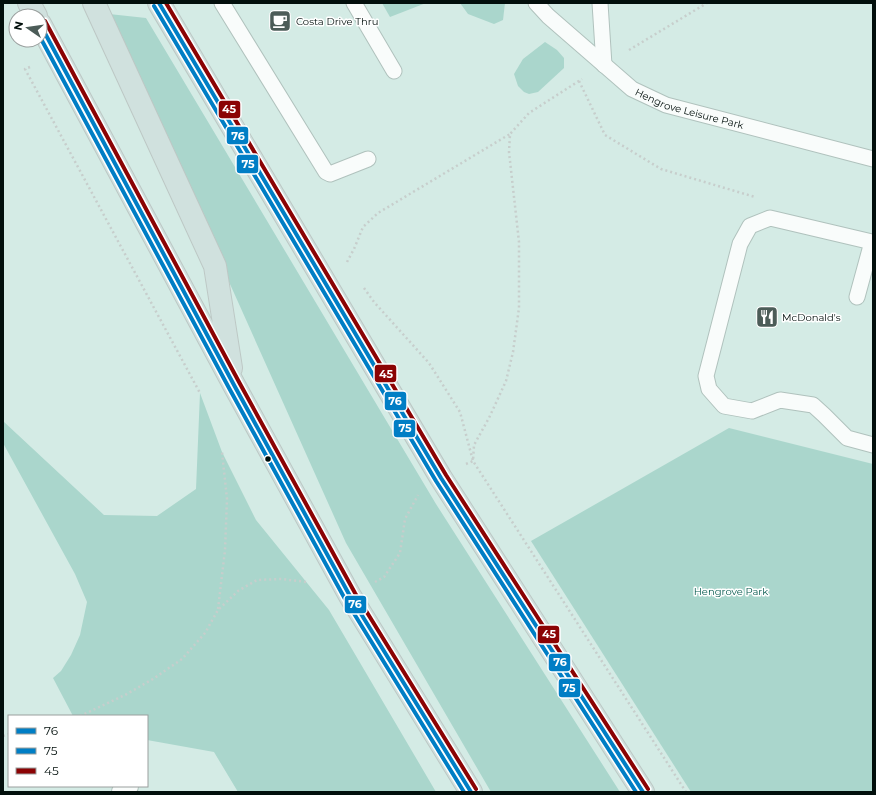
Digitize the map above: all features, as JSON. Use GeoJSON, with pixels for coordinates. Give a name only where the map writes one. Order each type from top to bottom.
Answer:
{"type":"FeatureCollection","features":[{"type":"Feature","properties":{"kind":"highway"},"geometry":{"type":"LineString","coordinates":[[94,3],[215,266],[234,385]]}},
{"type":"Feature","properties":{"kind":"highway"},"geometry":{"type":"LineString","coordinates":[[159,3],[441,478],[643,792]]}},
{"type":"Feature","properties":{"kind":"highway"},"geometry":{"type":"LineString","coordinates":[[48,39],[234,385],[350,596],[471,792]]}},
{"type":"Feature","properties":{"kind":"lane"},"geometry":{"type":"LineString","coordinates":[[222,3],[326,172],[330,174],[368,159]]}},
{"type":"Feature","properties":{"kind":"lane"},"geometry":{"type":"LineString","coordinates":[[354,3],[394,71]]}},
{"type":"Feature","properties":{"kind":"lane","name":"Hengrove Leisure Park"},"geometry":{"type":"LineString","coordinates":[[536,3],[548,16],[632,89],[666,105],[873,159]]}},
{"type":"Feature","properties":{"kind":"lane"},"geometry":{"type":"LineString","coordinates":[[600,3],[604,65]]}},
{"type":"Feature","properties":{"kind":"lane"},"geometry":{"type":"LineString","coordinates":[[857,297],[872,242],[770,218],[750,226],[740,244],[706,376],[710,389],[724,406],[752,411],[780,400],[813,405],[847,438],[873,445]]}},
{"type":"Feature","properties":{"kind":"path"},"geometry":{"type":"LineString","coordinates":[[25,69],[200,393]]}},
{"type":"Feature","properties":{"kind":"path"},"geometry":{"type":"LineString","coordinates":[[579,81],[605,135],[661,169],[761,198]]}},
{"type":"Feature","properties":{"kind":"path"},"geometry":{"type":"LineString","coordinates":[[342,258],[346,265],[363,227],[378,213],[510,134],[530,113]]}},
{"type":"Feature","properties":{"kind":"path"},"geometry":{"type":"LineString","coordinates":[[473,461],[474,445],[489,418],[506,381],[513,352],[519,308],[520,242],[509,152],[510,134]]}},
{"type":"Feature","properties":{"kind":"path"},"geometry":{"type":"LineString","coordinates":[[360,284],[374,302],[429,363],[460,412],[473,461],[686,792]]}},
{"type":"Feature","properties":{"kind":"path"},"geometry":{"type":"LineString","coordinates":[[218,610],[225,550],[227,499],[222,452]]}},
{"type":"Feature","properties":{"kind":"path"},"geometry":{"type":"LineString","coordinates":[[350,596],[384,577],[400,553],[406,519],[417,496],[441,478],[473,461]]}},
{"type":"Feature","properties":{"kind":"path"},"geometry":{"type":"LineString","coordinates":[[82,715],[126,695],[154,679],[182,659],[205,633],[218,610],[238,591],[257,580],[281,579],[307,582]]}},
{"type":"Feature","properties":{"kind":"green space"},"geometry":{"type":"Polygon","coordinates":[[[382,3],[426,3],[390,17],[382,3]]]}},
{"type":"Feature","properties":{"kind":"green space"},"geometry":{"type":"Polygon","coordinates":[[[460,3],[505,3],[503,20],[494,24],[468,14],[460,3]]]}},
{"type":"Feature","properties":{"kind":"green space"},"geometry":{"type":"Polygon","coordinates":[[[109,14],[146,18],[436,504],[620,792],[491,792],[346,543],[109,14]]]}},
{"type":"Feature","properties":{"kind":"green space"},"geometry":{"type":"Polygon","coordinates":[[[545,42],[557,50],[564,58],[564,68],[538,92],[529,94],[524,92],[518,86],[514,74],[523,59],[545,42]]]}},
{"type":"Feature","properties":{"kind":"green space"},"geometry":{"type":"Polygon","coordinates":[[[200,393],[222,452],[256,520],[329,610],[436,792],[238,792],[214,752],[148,740],[148,715],[72,715],[53,678],[61,671],[71,655],[80,635],[87,602],[75,574],[3,443],[3,421],[104,515],[157,516],[196,489],[200,393]]]}},
{"type":"Feature","properties":{"kind":"green space","name":"Hengrove Park"},"geometry":{"type":"Polygon","coordinates":[[[729,428],[873,464],[873,792],[691,792],[531,541],[729,428]]]}},
{"type":"Feature","properties":{"kind":"transit line","name":"76"},"geometry":{"type":"LineString","coordinates":[[159,3],[441,478],[643,792]]}},
{"type":"Feature","properties":{"kind":"transit line","name":"45"},"geometry":{"type":"LineString","coordinates":[[166,3],[446,475],[648,789]]}},
{"type":"Feature","properties":{"kind":"transit line","name":"75"},"geometry":{"type":"LineString","coordinates":[[154,6],[436,481],[636,792]]}},
{"type":"Feature","properties":{"kind":"transit line","name":"45"},"geometry":{"type":"LineString","coordinates":[[48,27],[239,382],[355,593],[476,789]]}},
{"type":"Feature","properties":{"kind":"transit line","name":"76"},"geometry":{"type":"LineString","coordinates":[[48,39],[234,385],[350,596],[471,792]]}},
{"type":"Feature","properties":{"kind":"transit line","name":"75"},"geometry":{"type":"LineString","coordinates":[[46,48],[229,388],[345,599],[464,792]]}},
{"type":"Feature","properties":{"kind":"place","name":"Costa Drive Thru"},"geometry":{"type":"Point","coordinates":[280,21]}},
{"type":"Feature","properties":{"kind":"place","name":"McDonald's"},"geometry":{"type":"Point","coordinates":[767,317]}}]}
